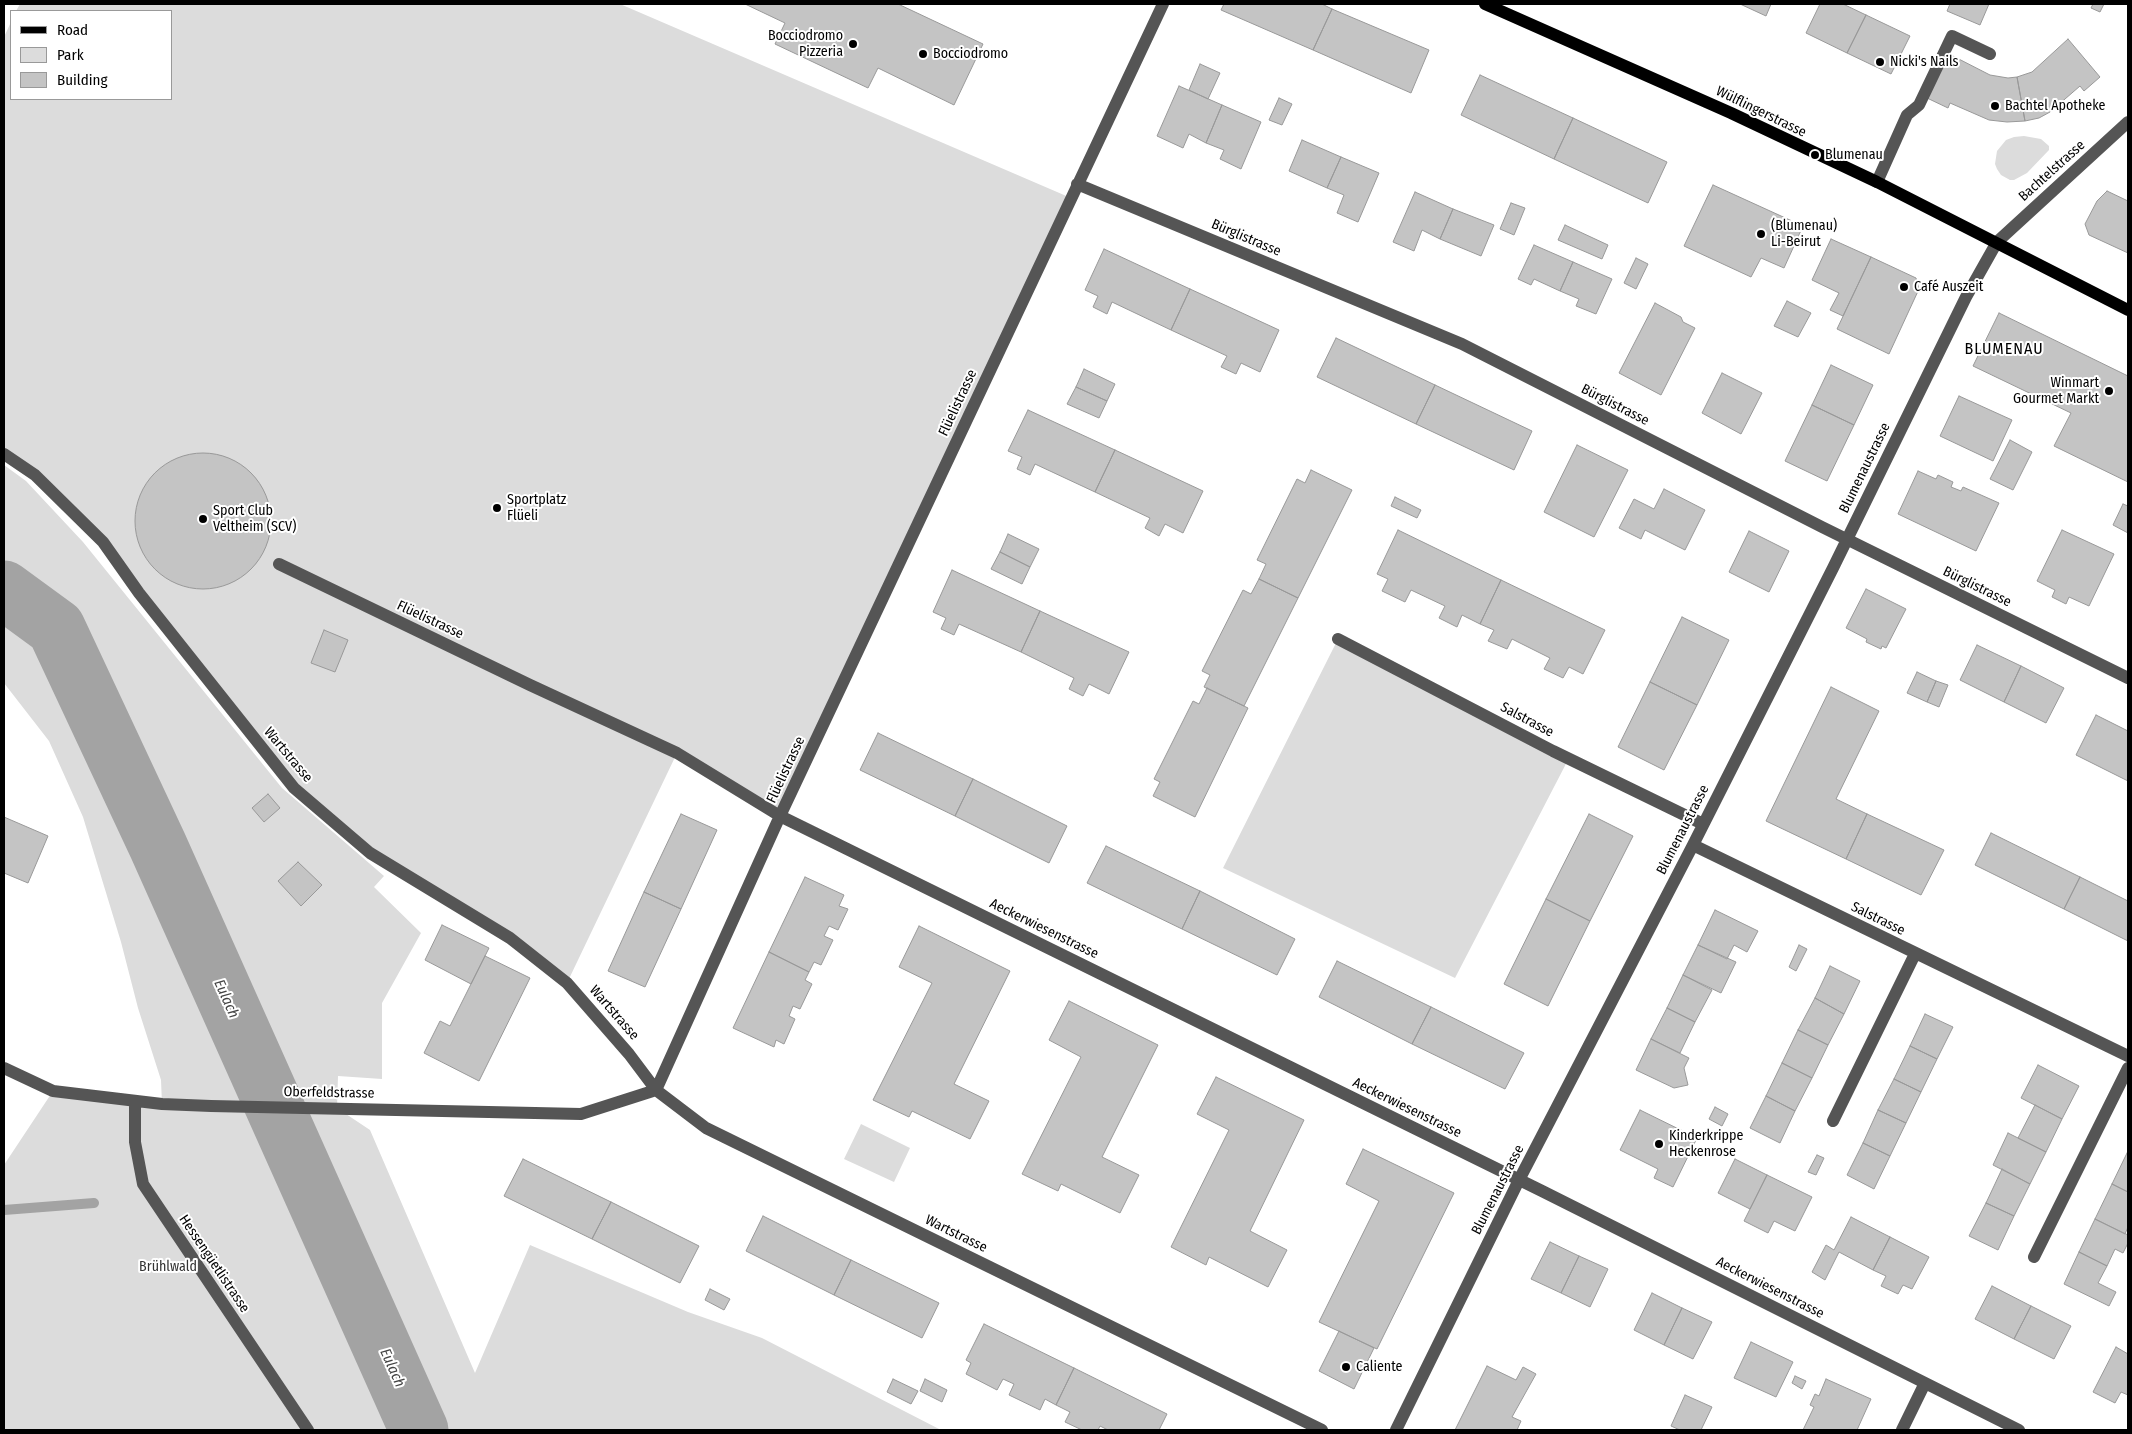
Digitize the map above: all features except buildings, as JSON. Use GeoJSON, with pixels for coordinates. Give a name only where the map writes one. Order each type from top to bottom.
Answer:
{"type":"FeatureCollection","features":[{"type":"Feature","properties":{"kind":"main road","name":"Wülflingerstrasse"},"geometry":{"type":"LineString","coordinates":[[1485,4],[1731,113],[1877,182],[2128,310]]}},
{"type":"Feature","properties":{"kind":"street","name":"Flüelistrasse"},"geometry":{"type":"LineString","coordinates":[[656,1090],[780,816],[1163,4]]}},
{"type":"Feature","properties":{"kind":"street"},"geometry":{"type":"LineString","coordinates":[[1877,182],[1907,115],[1919,105],[1952,36],[1990,54]]}},
{"type":"Feature","properties":{"kind":"street","name":"Bachtelstrasse"},"geometry":{"type":"LineString","coordinates":[[1997,242],[2128,122]]}},
{"type":"Feature","properties":{"kind":"street","name":"Bürglistrasse"},"geometry":{"type":"LineString","coordinates":[[1078,184],[1462,344],[1847,539],[2128,678]]}},
{"type":"Feature","properties":{"kind":"street","name":"Blumenaustrasse"},"geometry":{"type":"LineString","coordinates":[[1396,1430],[1519,1180],[1693,845],[1966,297],[1997,242]]}},
{"type":"Feature","properties":{"kind":"street","name":"Wartstrasse"},"geometry":{"type":"LineString","coordinates":[[4,454],[35,474],[103,542],[139,593],[294,788],[370,853],[510,938],[567,983],[630,1054],[656,1090],[706,1128],[1322,1430]]}},
{"type":"Feature","properties":{"kind":"street","name":"Flüelistrasse"},"geometry":{"type":"LineString","coordinates":[[279,564],[530,686],[677,753],[780,816]]}},
{"type":"Feature","properties":{"kind":"street","name":"Salstrasse"},"geometry":{"type":"LineString","coordinates":[[1338,639],[1554,751],[1703,824]]}},
{"type":"Feature","properties":{"kind":"street","name":"Aeckerwiesenstrasse"},"geometry":{"type":"LineString","coordinates":[[780,816],[1519,1180],[2019,1430]]}},
{"type":"Feature","properties":{"kind":"street","name":"Salstrasse"},"geometry":{"type":"LineString","coordinates":[[1693,845],[2128,1056]]}},
{"type":"Feature","properties":{"kind":"street"},"geometry":{"type":"LineString","coordinates":[[1833,1122],[1915,954]]}},
{"type":"Feature","properties":{"kind":"street","name":"Oberfeldstrasse"},"geometry":{"type":"LineString","coordinates":[[4,1068],[53,1091],[135,1101],[211,1106],[581,1114],[656,1090]]}},
{"type":"Feature","properties":{"kind":"street"},"geometry":{"type":"LineString","coordinates":[[2034,1257],[2128,1068]]}},
{"type":"Feature","properties":{"kind":"street","name":"Hessengüetlistrasse"},"geometry":{"type":"LineString","coordinates":[[135,1101],[135,1142],[144,1184],[308,1430]]}},
{"type":"Feature","properties":{"kind":"street"},"geometry":{"type":"LineString","coordinates":[[1902,1430],[1925,1383]]}},
{"type":"Feature","properties":{"kind":"green space","name":"Sportplatz Flüeli"},"geometry":{"type":"Polygon","coordinates":[[[20,4],[620,4],[1071,198],[780,816],[677,753],[567,983],[370,853],[294,788],[103,542],[4,454],[4,37],[10,24],[10,100],[172,100],[172,10],[17,10],[20,4]]]}},
{"type":"Feature","properties":{"kind":"green space"},"geometry":{"type":"Polygon","coordinates":[[[2024,136],[2041,139],[2049,146],[2049,150],[2027,173],[2014,180],[2010,180],[2001,175],[1997,169],[1995,164],[1997,151],[2006,140],[2024,136]]]}},
{"type":"Feature","properties":{"kind":"green space","name":"Brühlwald"},"geometry":{"type":"Polygon","coordinates":[[[4,465],[26,481],[83,542],[282,788],[384,876],[374,887],[421,933],[382,1003],[382,1079],[338,1076],[337,1108],[370,1130],[475,1373],[530,1245],[688,1312],[762,1338],[941,1430],[4,1430],[4,1165],[53,1091],[162,1104],[161,1080],[138,1008],[121,942],[83,817],[49,741],[4,683],[4,465]]]}},
{"type":"Feature","properties":{"kind":"green space"},"geometry":{"type":"Polygon","coordinates":[[[1338,639],[1569,758],[1455,978],[1223,868],[1338,639]]]}},
{"type":"Feature","properties":{"kind":"green space"},"geometry":{"type":"Polygon","coordinates":[[[861,1124],[910,1148],[894,1182],[844,1159],[861,1124]]]}},
{"type":"Feature","properties":{"kind":"waterway","name":"Eulach"},"geometry":{"type":"LineString","coordinates":[[4,590],[56,628],[158,846],[419,1430]]}},
{"type":"Feature","properties":{"kind":"waterway"},"geometry":{"type":"LineString","coordinates":[[252,1057],[279,1060]]}},
{"type":"Feature","properties":{"kind":"waterway"},"geometry":{"type":"LineString","coordinates":[[4,1210],[94,1203]]}},
{"type":"Feature","properties":{"kind":"place","name":"Bocciodromo Pizzeria"},"geometry":{"type":"Point","coordinates":[853,44]}},
{"type":"Feature","properties":{"kind":"place","name":"Bocciodromo"},"geometry":{"type":"Point","coordinates":[923,54]}},
{"type":"Feature","properties":{"kind":"place","name":"Nicki's Nails"},"geometry":{"type":"Point","coordinates":[1880,62]}},
{"type":"Feature","properties":{"kind":"place","name":"Bachtel Apotheke"},"geometry":{"type":"Point","coordinates":[1995,106]}},
{"type":"Feature","properties":{"kind":"place","name":"Blumenau"},"geometry":{"type":"Point","coordinates":[1815,155]}},
{"type":"Feature","properties":{"kind":"place","name":"(Blumenau) Li-Beirut"},"geometry":{"type":"Point","coordinates":[1761,234]}},
{"type":"Feature","properties":{"kind":"place","name":"Café Auszeit"},"geometry":{"type":"Point","coordinates":[1904,287]}},
{"type":"Feature","properties":{"kind":"place","name":"Winmart Gourmet Markt"},"geometry":{"type":"Point","coordinates":[2109,391]}},
{"type":"Feature","properties":{"kind":"place","name":"Sportplatz Flüeli"},"geometry":{"type":"Point","coordinates":[497,508]}},
{"type":"Feature","properties":{"kind":"place","name":"Sport Club Veltheim (SCV)"},"geometry":{"type":"Point","coordinates":[203,519]}},
{"type":"Feature","properties":{"kind":"place","name":"Kinderkrippe Heckenrose"},"geometry":{"type":"Point","coordinates":[1659,1144]}},
{"type":"Feature","properties":{"kind":"place","name":"Caliente"},"geometry":{"type":"Point","coordinates":[1346,1367]}},
{"type":"Feature","properties":{"kind":"district","name":"BLUMENAU"},"geometry":{"type":"Point","coordinates":[2004,350]}}]}
